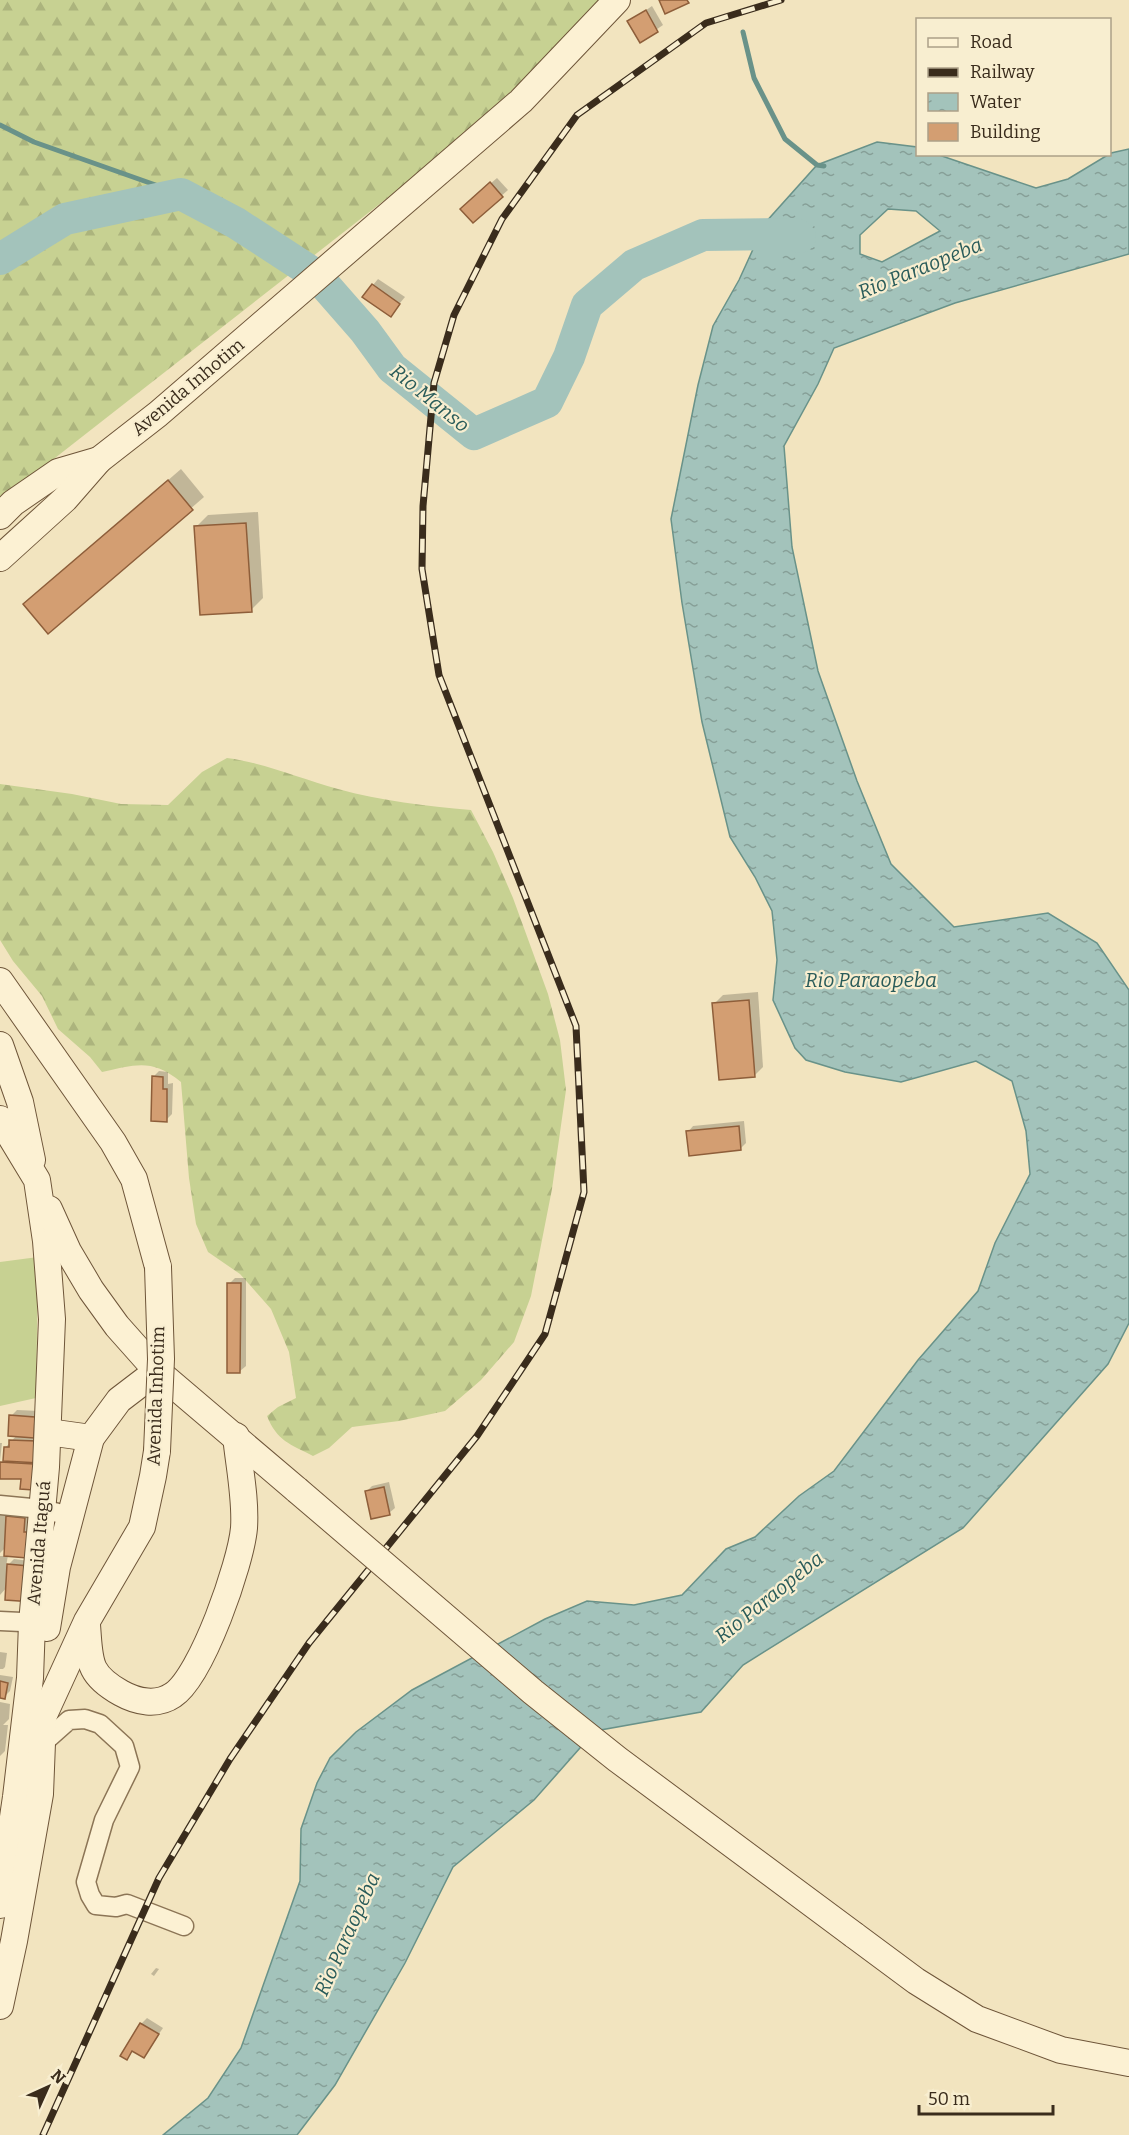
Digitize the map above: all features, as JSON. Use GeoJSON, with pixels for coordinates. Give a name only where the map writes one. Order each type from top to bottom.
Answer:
{"type":"FeatureCollection","features":[{"type":"Feature","properties":{"kind":"main road","name":"Avenida Inhotim"},"geometry":{"type":"LineString","coordinates":[[0,558],[65,499],[99,460],[158,414],[521,101],[617,0]]}},
{"type":"Feature","properties":{"kind":"main road","name":"Avenida Inhotim"},"geometry":{"type":"LineString","coordinates":[[0,516],[13,503],[58,472],[99,460]]}},
{"type":"Feature","properties":{"kind":"main road","name":"Avenida Inhotim"},"geometry":{"type":"LineString","coordinates":[[0,981],[113,1142],[134,1179],[158,1267],[161,1359],[157,1451],[142,1527],[87,1621],[43,1718],[40,1794],[0,2006]]}},
{"type":"Feature","properties":{"kind":"main road"},"geometry":{"type":"LineString","coordinates":[[0,1045],[20,1102],[37,1180]]}},
{"type":"Feature","properties":{"kind":"main road"},"geometry":{"type":"LineString","coordinates":[[0,1119],[37,1180],[68,1251],[92,1290],[117,1326],[157,1371],[236,1436],[533,1692],[617,1759],[916,1981],[977,2019],[1061,2050],[1129,2063]]}},
{"type":"Feature","properties":{"kind":"main road","name":"Avenida Itaguá"},"geometry":{"type":"LineString","coordinates":[[0,1905],[30,1678],[40,1623],[42,1509],[48,1432],[51,1319],[46,1242],[37,1180]]}},
{"type":"Feature","properties":{"kind":"main road"},"geometry":{"type":"LineString","coordinates":[[43,1718],[40,1623],[91,1438],[119,1400],[157,1371]]}},
{"type":"Feature","properties":{"kind":"main road"},"geometry":{"type":"LineString","coordinates":[[48,1432],[91,1438]]}},
{"type":"Feature","properties":{"kind":"main road"},"geometry":{"type":"LineString","coordinates":[[87,1621],[90,1663],[95,1673],[107,1685],[129,1698],[144,1703],[173,1696],[181,1687],[193,1672],[221,1609],[238,1556],[244,1527],[236,1436]]}},
{"type":"Feature","properties":{"kind":"street"},"geometry":{"type":"LineString","coordinates":[[0,1505],[42,1509],[70,1516]]}},
{"type":"Feature","properties":{"kind":"street"},"geometry":{"type":"LineString","coordinates":[[0,1621],[40,1623]]}},
{"type":"Feature","properties":{"kind":"street"},"geometry":{"type":"LineString","coordinates":[[42,1744],[69,1720],[85,1719],[100,1724],[124,1746],[130,1767],[104,1820],[86,1882],[90,1895],[96,1905],[116,1907],[127,1904],[184,1926]]}},
{"type":"Feature","properties":{"kind":"green space"},"geometry":{"type":"Polygon","coordinates":[[[0,0],[601,0],[529,76],[395,192],[0,501],[0,0]]]}},
{"type":"Feature","properties":{"kind":"green space"},"geometry":{"type":"Polygon","coordinates":[[[227,758],[371,797],[471,810],[513,898],[548,994],[560,1040],[566,1090],[552,1189],[531,1296],[514,1342],[481,1380],[445,1411],[399,1421],[352,1427],[329,1448],[313,1456],[291,1445],[280,1436],[267,1416],[278,1407],[296,1398],[289,1352],[271,1309],[240,1274],[208,1252],[196,1224],[189,1178],[181,1082],[152,1066],[134,1066],[102,1072],[90,1057],[58,1029],[42,996],[13,961],[0,940],[0,784],[72,794],[121,804],[168,805],[202,772],[227,758]]]}},
{"type":"Feature","properties":{"kind":"green space"},"geometry":{"type":"Polygon","coordinates":[[[38,1257],[36,1398],[0,1406],[0,1262],[38,1257]]]}},
{"type":"Feature","properties":{"kind":"water","name":"Rio Paraopeba"},"geometry":{"type":"Polygon","coordinates":[[[877,142],[916,147],[916,156],[942,156],[1036,188],[1068,179],[1106,156],[1111,156],[1111,153],[1129,149],[1129,254],[955,303],[834,348],[818,384],[784,446],[792,547],[818,671],[857,781],[891,864],[954,927],[1048,913],[1097,943],[1129,990],[1129,1323],[1108,1364],[963,1528],[743,1665],[701,1712],[595,1731],[534,1800],[453,1867],[405,1963],[335,2085],[297,2135],[163,2135],[208,2098],[241,2048],[300,1881],[301,1829],[317,1783],[330,1758],[356,1732],[412,1690],[545,1619],[587,1601],[634,1605],[682,1595],[726,1549],[755,1537],[799,1496],[834,1471],[918,1360],[978,1291],[995,1243],[1030,1174],[1026,1131],[1012,1081],[976,1061],[901,1082],[845,1072],[806,1060],[795,1048],[773,1000],[777,960],[772,911],[755,877],[730,837],[702,722],[682,603],[671,519],[698,385],[713,326],[739,280],[765,223],[817,165],[877,142]],[[888,209],[860,235],[860,254],[882,262],[940,231],[916,211],[888,209]]]}},
{"type":"Feature","properties":{"kind":"building"},"geometry":{"type":"Polygon","coordinates":[[[659,0],[687,0],[689,3],[665,14],[659,0]]]}},
{"type":"Feature","properties":{"kind":"building"},"geometry":{"type":"Polygon","coordinates":[[[646,10],[658,32],[640,43],[627,21],[646,10]]]}},
{"type":"Feature","properties":{"kind":"building"},"geometry":{"type":"Polygon","coordinates":[[[490,182],[503,197],[473,223],[460,209],[490,182]]]}},
{"type":"Feature","properties":{"kind":"building"},"geometry":{"type":"Polygon","coordinates":[[[372,284],[400,304],[391,317],[362,297],[372,284]]]}},
{"type":"Feature","properties":{"kind":"building"},"geometry":{"type":"Polygon","coordinates":[[[168,480],[193,510],[48,634],[23,604],[168,480]]]}},
{"type":"Feature","properties":{"kind":"building"},"geometry":{"type":"Polygon","coordinates":[[[246,523],[252,612],[200,615],[194,526],[246,523]]]}},
{"type":"Feature","properties":{"kind":"building"},"geometry":{"type":"Polygon","coordinates":[[[749,1000],[755,1077],[719,1080],[712,1003],[749,1000]]]}},
{"type":"Feature","properties":{"kind":"building"},"geometry":{"type":"Polygon","coordinates":[[[152,1076],[163,1077],[163,1089],[167,1089],[167,1122],[151,1121],[152,1076]]]}},
{"type":"Feature","properties":{"kind":"building"},"geometry":{"type":"Polygon","coordinates":[[[739,1126],[741,1150],[689,1156],[686,1131],[739,1126]]]}},
{"type":"Feature","properties":{"kind":"building"},"geometry":{"type":"Polygon","coordinates":[[[227,1283],[241,1283],[240,1373],[227,1373],[227,1283]]]}},
{"type":"Feature","properties":{"kind":"building"},"geometry":{"type":"Polygon","coordinates":[[[9,1415],[35,1417],[34,1438],[8,1436],[9,1415]]]}},
{"type":"Feature","properties":{"kind":"building"},"geometry":{"type":"Polygon","coordinates":[[[9,1440],[37,1441],[40,1463],[3,1461],[4,1447],[9,1447],[9,1440]]]}},
{"type":"Feature","properties":{"kind":"building"},"geometry":{"type":"Polygon","coordinates":[[[0,1462],[34,1464],[33,1490],[20,1489],[21,1479],[0,1479],[0,1462]]]}},
{"type":"Feature","properties":{"kind":"building"},"geometry":{"type":"Polygon","coordinates":[[[384,1487],[390,1515],[371,1519],[365,1491],[384,1487]]]}},
{"type":"Feature","properties":{"kind":"building"},"geometry":{"type":"Polygon","coordinates":[[[6,1516],[25,1518],[24,1532],[28,1532],[27,1558],[4,1556],[6,1516]]]}},
{"type":"Feature","properties":{"kind":"building"},"geometry":{"type":"Polygon","coordinates":[[[7,1564],[29,1566],[33,1602],[5,1600],[7,1564]]]}},
{"type":"Feature","properties":{"kind":"building"},"geometry":{"type":"Polygon","coordinates":[[[0,1681],[8,1683],[5,1699],[0,1698],[0,1681]]]}},
{"type":"Feature","properties":{"kind":"building"},"geometry":{"type":"Polygon","coordinates":[[[140,2023],[159,2034],[144,2058],[132,2051],[127,2060],[120,2056],[140,2023]]]}},
{"type":"Feature","properties":{"kind":"waterway"},"geometry":{"type":"LineString","coordinates":[[743,32],[754,78],[785,139],[817,165],[824,166]]}},
{"type":"Feature","properties":{"kind":"waterway"},"geometry":{"type":"LineString","coordinates":[[0,125],[34,142],[181,194]]}},
{"type":"Feature","properties":{"kind":"waterway","name":"Rio Manso"},"geometry":{"type":"LineString","coordinates":[[0,259],[65,219],[181,194],[236,223],[316,275],[365,331],[392,368],[474,434],[547,402],[569,357],[587,305],[634,265],[703,235],[796,234],[800,237]]}},
{"type":"Feature","properties":{"kind":"railway"},"geometry":{"type":"LineString","coordinates":[[43,2135],[159,1878],[230,1759],[309,1643],[477,1436],[545,1334],[584,1192],[576,1026],[439,675],[422,569],[423,506],[434,383],[454,315],[502,219],[577,115],[706,23],[781,0]]}}]}
